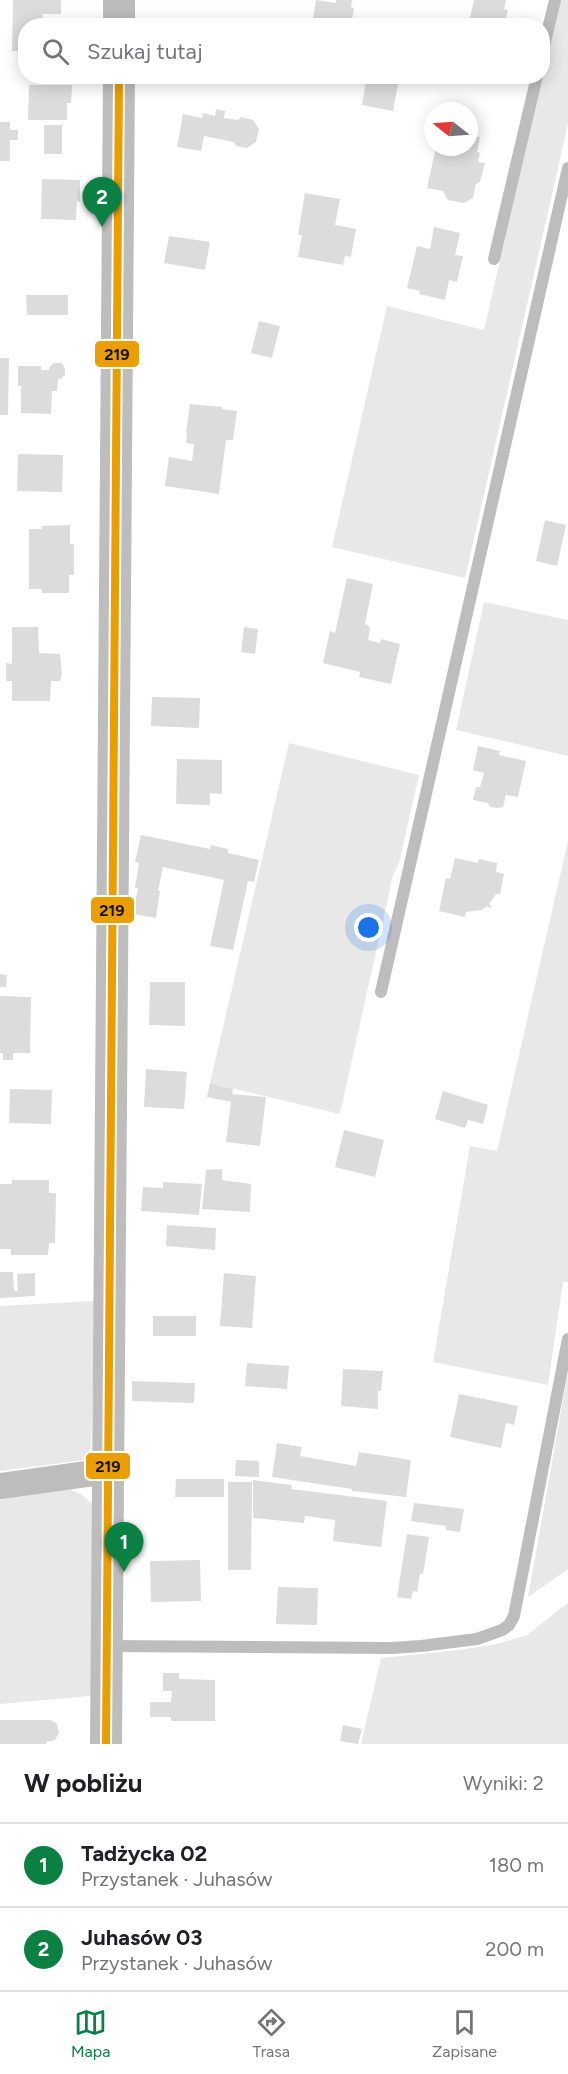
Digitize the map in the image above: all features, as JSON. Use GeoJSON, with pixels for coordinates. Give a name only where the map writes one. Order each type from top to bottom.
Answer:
{"type":"FeatureCollection","features":[{"type":"Feature","properties":{"kind":"street"},"geometry":{"type":"LineString","coordinates":[[119,0],[119,18]]}},
{"type":"Feature","properties":{"kind":"street"},"geometry":{"type":"LineString","coordinates":[[106,1744],[119,84]]}},
{"type":"Feature","properties":{"kind":"street"},"geometry":{"type":"LineString","coordinates":[[0,1486],[108,1471]]}},
{"type":"Feature","properties":{"kind":"lane"},"geometry":{"type":"LineString","coordinates":[[550,22],[555,0]]}},
{"type":"Feature","properties":{"kind":"lane"},"geometry":{"type":"LineString","coordinates":[[494,259],[535,84]]}},
{"type":"Feature","properties":{"kind":"lane"},"geometry":{"type":"LineString","coordinates":[[381,992],[568,168]]}},
{"type":"Feature","properties":{"kind":"lane"},"geometry":{"type":"LineString","coordinates":[[105,1646],[392,1648],[477,1639],[509,1625],[514,1616],[568,1339]]}},
{"type":"Feature","properties":{"kind":"shaded area"},"geometry":{"type":"Polygon","coordinates":[[[560,0],[568,0],[568,124],[465,578],[332,547],[387,306],[484,330],[541,84],[550,84],[550,43],[560,0]]]}},
{"type":"Feature","properties":{"kind":"shaded area"},"geometry":{"type":"Polygon","coordinates":[[[484,602],[568,620],[568,756],[456,730],[484,602]]]}},
{"type":"Feature","properties":{"kind":"shaded area"},"geometry":{"type":"Polygon","coordinates":[[[289,743],[419,775],[399,863],[393,875],[340,1114],[210,1083],[289,743]]]}},
{"type":"Feature","properties":{"kind":"shaded area"},"geometry":{"type":"Polygon","coordinates":[[[568,841],[568,1282],[563,1282],[548,1385],[433,1362],[470,1146],[497,1151],[568,841]]]}},
{"type":"Feature","properties":{"kind":"shaded area"},"geometry":{"type":"Polygon","coordinates":[[[95,1301],[91,1449],[84,1460],[0,1471],[0,1306],[95,1301]]]}},
{"type":"Feature","properties":{"kind":"shaded area"},"geometry":{"type":"Polygon","coordinates":[[[568,1373],[568,1569],[528,1597],[565,1389],[568,1373]]]}},
{"type":"Feature","properties":{"kind":"shaded area"},"geometry":{"type":"Polygon","coordinates":[[[67,1488],[81,1494],[92,1504],[91,1696],[0,1704],[0,1497],[67,1488]]]}},
{"type":"Feature","properties":{"kind":"shaded area"},"geometry":{"type":"Polygon","coordinates":[[[568,1603],[568,1744],[361,1744],[381,1658],[497,1644],[527,1635],[568,1603]]]}},
{"type":"Feature","properties":{"kind":"building"},"geometry":{"type":"Polygon","coordinates":[[[13,0],[61,0],[61,14],[42,14],[42,18],[18,18],[18,51],[12,51],[13,0]]]}},
{"type":"Feature","properties":{"kind":"building"},"geometry":{"type":"Polygon","coordinates":[[[316,0],[336,3],[336,0],[352,0],[351,7],[354,8],[352,18],[313,18],[316,0]]]}},
{"type":"Feature","properties":{"kind":"building"},"geometry":{"type":"Polygon","coordinates":[[[474,0],[506,0],[504,9],[508,10],[506,18],[470,18],[474,0]]]}},
{"type":"Feature","properties":{"kind":"building"},"geometry":{"type":"Polygon","coordinates":[[[366,84],[398,84],[393,111],[362,105],[366,84]]]}},
{"type":"Feature","properties":{"kind":"building"},"geometry":{"type":"Polygon","coordinates":[[[29,85],[72,85],[71,103],[67,103],[67,120],[28,120],[29,85]]]}},
{"type":"Feature","properties":{"kind":"building"},"geometry":{"type":"Polygon","coordinates":[[[216,109],[225,111],[224,118],[238,120],[241,117],[253,120],[259,129],[256,142],[247,148],[236,146],[234,142],[204,136],[201,151],[177,147],[183,114],[202,118],[203,113],[215,116],[216,109]]]}},
{"type":"Feature","properties":{"kind":"building"},"geometry":{"type":"Polygon","coordinates":[[[0,122],[10,122],[10,130],[18,130],[18,140],[10,140],[10,161],[0,161],[0,122]]]}},
{"type":"Feature","properties":{"kind":"building"},"geometry":{"type":"Polygon","coordinates":[[[44,125],[62,125],[62,154],[44,154],[44,125]]]}},
{"type":"Feature","properties":{"kind":"building"},"geometry":{"type":"Polygon","coordinates":[[[478,152],[480,153],[478,162],[485,163],[473,198],[464,203],[448,200],[443,191],[427,188],[434,156],[478,156],[478,152]]]}},
{"type":"Feature","properties":{"kind":"building"},"geometry":{"type":"Polygon","coordinates":[[[42,179],[80,180],[80,202],[77,201],[76,220],[41,219],[42,179]]]}},
{"type":"Feature","properties":{"kind":"building"},"geometry":{"type":"Polygon","coordinates":[[[305,193],[340,199],[335,225],[356,229],[351,257],[345,256],[343,265],[298,257],[302,235],[298,235],[305,193]]]}},
{"type":"Feature","properties":{"kind":"building"},"geometry":{"type":"Polygon","coordinates":[[[434,227],[460,233],[455,255],[463,256],[457,282],[449,280],[445,300],[419,294],[420,291],[407,288],[417,246],[430,249],[434,227]]]}},
{"type":"Feature","properties":{"kind":"building"},"geometry":{"type":"Polygon","coordinates":[[[169,236],[210,242],[205,270],[164,263],[169,236]]]}},
{"type":"Feature","properties":{"kind":"building"},"geometry":{"type":"Polygon","coordinates":[[[26,295],[68,295],[68,315],[27,315],[26,295]]]}},
{"type":"Feature","properties":{"kind":"building"},"geometry":{"type":"Polygon","coordinates":[[[259,321],[280,326],[272,358],[251,353],[259,321]]]}},
{"type":"Feature","properties":{"kind":"building"},"geometry":{"type":"Polygon","coordinates":[[[0,358],[9,358],[8,415],[0,415],[0,358]]]}},
{"type":"Feature","properties":{"kind":"building"},"geometry":{"type":"Polygon","coordinates":[[[54,363],[61,363],[65,368],[65,375],[58,379],[57,391],[52,391],[51,414],[21,413],[18,366],[41,366],[41,370],[49,370],[54,363]]]}},
{"type":"Feature","properties":{"kind":"building"},"geometry":{"type":"Polygon","coordinates":[[[190,404],[237,411],[233,440],[226,440],[219,494],[165,486],[169,457],[192,461],[194,444],[186,443],[190,404]]]}},
{"type":"Feature","properties":{"kind":"building"},"geometry":{"type":"Polygon","coordinates":[[[18,454],[63,455],[62,492],[17,491],[18,454]]]}},
{"type":"Feature","properties":{"kind":"building"},"geometry":{"type":"Polygon","coordinates":[[[545,520],[566,525],[557,566],[536,561],[545,520]]]}},
{"type":"Feature","properties":{"kind":"building"},"geometry":{"type":"Polygon","coordinates":[[[70,525],[70,544],[74,544],[74,575],[69,575],[69,593],[42,593],[42,589],[29,589],[29,529],[70,525]]]}},
{"type":"Feature","properties":{"kind":"building"},"geometry":{"type":"Polygon","coordinates":[[[347,578],[373,584],[365,624],[370,629],[368,640],[380,643],[381,639],[400,644],[391,684],[359,677],[360,672],[323,663],[330,631],[335,633],[347,578]]]}},
{"type":"Feature","properties":{"kind":"building"},"geometry":{"type":"Polygon","coordinates":[[[12,627],[38,627],[39,653],[60,654],[62,675],[60,681],[51,681],[50,701],[12,701],[12,681],[6,681],[6,663],[12,664],[12,627]]]}},
{"type":"Feature","properties":{"kind":"building"},"geometry":{"type":"Polygon","coordinates":[[[244,627],[258,629],[255,654],[241,652],[244,627]]]}},
{"type":"Feature","properties":{"kind":"building"},"geometry":{"type":"Polygon","coordinates":[[[152,697],[200,698],[199,728],[151,726],[152,697]]]}},
{"type":"Feature","properties":{"kind":"building"},"geometry":{"type":"Polygon","coordinates":[[[478,746],[500,751],[499,755],[526,761],[518,797],[506,795],[503,807],[490,807],[488,803],[473,800],[476,787],[480,787],[484,773],[473,770],[478,746]]]}},
{"type":"Feature","properties":{"kind":"building"},"geometry":{"type":"Polygon","coordinates":[[[177,759],[222,760],[222,794],[210,793],[210,805],[176,804],[177,759]]]}},
{"type":"Feature","properties":{"kind":"building"},"geometry":{"type":"Polygon","coordinates":[[[141,835],[210,849],[211,845],[228,849],[228,853],[259,860],[254,882],[248,881],[233,950],[210,946],[224,880],[163,867],[156,918],[133,914],[138,888],[135,888],[139,863],[135,862],[141,835]]]}},
{"type":"Feature","properties":{"kind":"building"},"geometry":{"type":"Polygon","coordinates":[[[455,858],[478,863],[479,859],[497,863],[496,872],[504,874],[500,894],[496,894],[489,904],[492,907],[487,906],[482,910],[466,912],[465,917],[439,911],[446,878],[450,879],[455,858]]]}},
{"type":"Feature","properties":{"kind":"building"},"geometry":{"type":"Polygon","coordinates":[[[0,974],[7,975],[6,987],[0,987],[0,974]]]}},
{"type":"Feature","properties":{"kind":"building"},"geometry":{"type":"Polygon","coordinates":[[[150,982],[185,982],[185,1026],[149,1025],[150,982]]]}},
{"type":"Feature","properties":{"kind":"building"},"geometry":{"type":"Polygon","coordinates":[[[0,996],[31,997],[30,1053],[13,1053],[13,1060],[3,1060],[3,1053],[0,1053],[0,996]]]}},
{"type":"Feature","properties":{"kind":"building"},"geometry":{"type":"Polygon","coordinates":[[[146,1069],[187,1072],[184,1109],[144,1107],[146,1069]]]}},
{"type":"Feature","properties":{"kind":"building"},"geometry":{"type":"Polygon","coordinates":[[[210,1083],[233,1089],[232,1094],[266,1097],[260,1146],[226,1142],[231,1102],[207,1097],[210,1083]]]}},
{"type":"Feature","properties":{"kind":"building"},"geometry":{"type":"Polygon","coordinates":[[[10,1089],[52,1090],[51,1124],[9,1123],[10,1089]]]}},
{"type":"Feature","properties":{"kind":"building"},"geometry":{"type":"Polygon","coordinates":[[[443,1091],[488,1105],[483,1124],[468,1120],[465,1128],[435,1119],[443,1091]]]}},
{"type":"Feature","properties":{"kind":"building"},"geometry":{"type":"Polygon","coordinates":[[[344,1130],[384,1140],[375,1177],[335,1167],[344,1130]]]}},
{"type":"Feature","properties":{"kind":"building"},"geometry":{"type":"Polygon","coordinates":[[[222,1169],[222,1180],[251,1184],[250,1212],[202,1209],[206,1170],[222,1169]]]}},
{"type":"Feature","properties":{"kind":"building"},"geometry":{"type":"Polygon","coordinates":[[[12,1180],[49,1180],[49,1193],[56,1193],[55,1243],[49,1243],[48,1255],[11,1255],[11,1249],[0,1249],[0,1184],[12,1184],[12,1180]]]}},
{"type":"Feature","properties":{"kind":"building"},"geometry":{"type":"Polygon","coordinates":[[[163,1182],[202,1184],[199,1215],[141,1211],[143,1187],[163,1188],[163,1182]]]}},
{"type":"Feature","properties":{"kind":"building"},"geometry":{"type":"Polygon","coordinates":[[[167,1225],[216,1228],[215,1250],[166,1246],[167,1225]]]}},
{"type":"Feature","properties":{"kind":"building"},"geometry":{"type":"Polygon","coordinates":[[[0,1272],[13,1272],[14,1291],[18,1291],[17,1274],[35,1273],[35,1296],[0,1298],[0,1272]]]}},
{"type":"Feature","properties":{"kind":"building"},"geometry":{"type":"Polygon","coordinates":[[[224,1273],[256,1276],[252,1328],[220,1326],[224,1273]]]}},
{"type":"Feature","properties":{"kind":"building"},"geometry":{"type":"Polygon","coordinates":[[[153,1316],[196,1316],[196,1336],[153,1336],[153,1316]]]}},
{"type":"Feature","properties":{"kind":"building"},"geometry":{"type":"Polygon","coordinates":[[[247,1363],[289,1366],[287,1389],[245,1386],[247,1363]]]}},
{"type":"Feature","properties":{"kind":"building"},"geometry":{"type":"Polygon","coordinates":[[[343,1369],[383,1371],[381,1391],[378,1391],[378,1409],[341,1406],[343,1369]]]}},
{"type":"Feature","properties":{"kind":"building"},"geometry":{"type":"Polygon","coordinates":[[[132,1381],[195,1383],[194,1403],[132,1401],[132,1381]]]}},
{"type":"Feature","properties":{"kind":"building"},"geometry":{"type":"Polygon","coordinates":[[[459,1394],[518,1406],[514,1425],[506,1423],[501,1448],[450,1437],[459,1394]]]}},
{"type":"Feature","properties":{"kind":"building"},"geometry":{"type":"Polygon","coordinates":[[[277,1443],[302,1447],[300,1456],[356,1466],[359,1452],[411,1460],[406,1497],[352,1491],[352,1489],[272,1477],[277,1443]]]}},
{"type":"Feature","properties":{"kind":"building"},"geometry":{"type":"Polygon","coordinates":[[[236,1460],[259,1461],[259,1477],[235,1476],[236,1460]]]}},
{"type":"Feature","properties":{"kind":"building"},"geometry":{"type":"Polygon","coordinates":[[[176,1479],[224,1479],[224,1497],[175,1497],[176,1479]]]}},
{"type":"Feature","properties":{"kind":"building"},"geometry":{"type":"Polygon","coordinates":[[[253,1480],[292,1485],[291,1489],[387,1501],[381,1547],[333,1541],[335,1520],[305,1516],[304,1523],[253,1518],[253,1480]]]}},
{"type":"Feature","properties":{"kind":"building"},"geometry":{"type":"Polygon","coordinates":[[[228,1482],[252,1482],[251,1570],[228,1570],[228,1482]]]}},
{"type":"Feature","properties":{"kind":"building"},"geometry":{"type":"Polygon","coordinates":[[[414,1503],[464,1509],[460,1532],[446,1530],[446,1526],[411,1521],[414,1503]]]}},
{"type":"Feature","properties":{"kind":"building"},"geometry":{"type":"Polygon","coordinates":[[[407,1534],[429,1537],[423,1574],[420,1574],[417,1592],[413,1591],[411,1599],[397,1597],[407,1534]]]}},
{"type":"Feature","properties":{"kind":"building"},"geometry":{"type":"Polygon","coordinates":[[[200,1560],[201,1601],[151,1602],[150,1561],[200,1560]]]}},
{"type":"Feature","properties":{"kind":"building"},"geometry":{"type":"Polygon","coordinates":[[[278,1587],[318,1588],[317,1625],[276,1624],[278,1587]]]}},
{"type":"Feature","properties":{"kind":"building"},"geometry":{"type":"Polygon","coordinates":[[[163,1673],[179,1673],[179,1679],[215,1680],[215,1721],[171,1721],[171,1717],[150,1717],[150,1702],[171,1702],[172,1691],[163,1691],[163,1673]]]}},
{"type":"Feature","properties":{"kind":"building"},"geometry":{"type":"Polygon","coordinates":[[[0,1720],[51,1720],[57,1724],[59,1733],[55,1740],[46,1742],[46,1744],[0,1744],[0,1720]]]}},
{"type":"Feature","properties":{"kind":"building"},"geometry":{"type":"Polygon","coordinates":[[[343,1725],[362,1729],[358,1744],[340,1741],[343,1725]]]}},
{"type":"Feature","properties":{"kind":"transit line","name":"219"},"geometry":{"type":"LineString","coordinates":[[106,1744],[119,84]]}},
{"type":"Feature","properties":{"kind":"place","name":"Juhasów 03"},"geometry":{"type":"Point","coordinates":[102,227]}},
{"type":"Feature","properties":{"kind":"place","name":"Tadżycka 02"},"geometry":{"type":"Point","coordinates":[124,1572]}}]}
